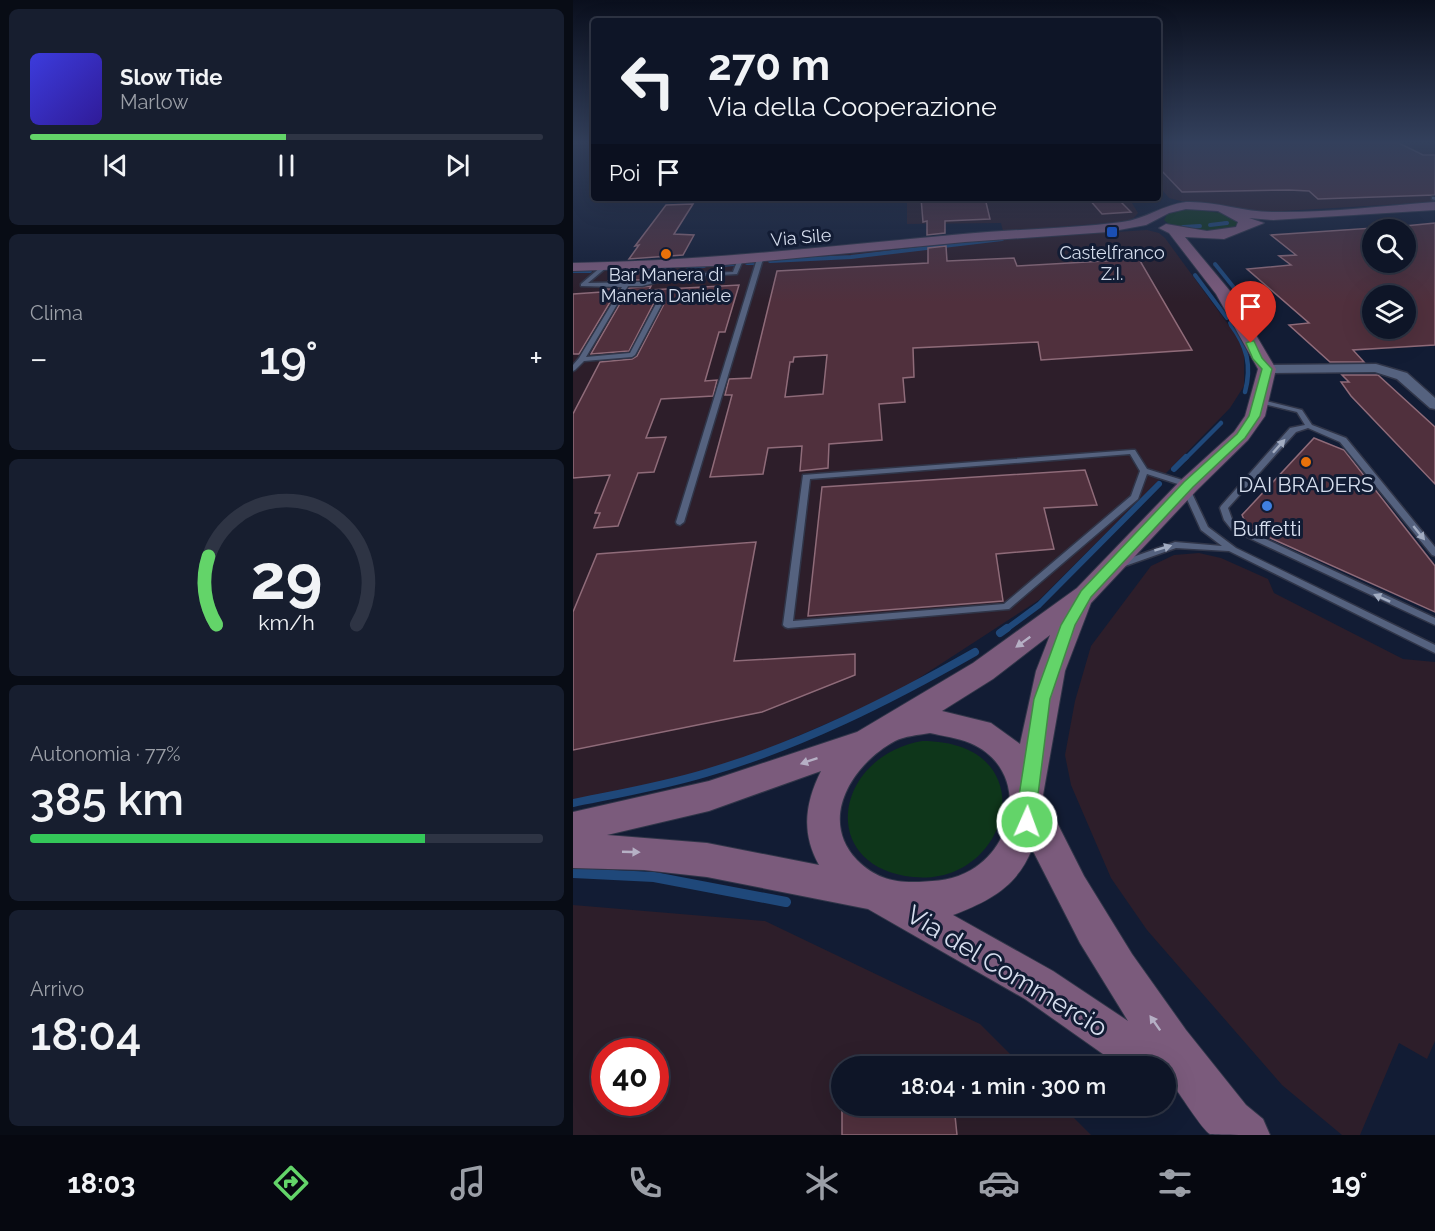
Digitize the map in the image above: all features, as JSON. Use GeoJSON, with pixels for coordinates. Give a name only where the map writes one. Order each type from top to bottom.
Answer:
{"type":"FeatureCollection","features":[{"type":"Feature","properties":{"kind":"street"},"geometry":{"type":"LineString","coordinates":[[1336,212],[1266,216],[1153,201],[1157,222],[1172,230],[1202,265],[1244,328],[1258,359],[1267,369],[1376,368],[1402,376],[1435,405]]}},
{"type":"Feature","properties":{"kind":"street"},"geometry":{"type":"LineString","coordinates":[[1202,265],[1202,245],[1223,234],[1242,228],[1279,219],[1434,201]]}},
{"type":"Feature","properties":{"kind":"street","name":"Via Sile"},"geometry":{"type":"LineString","coordinates":[[573,267],[675,270],[740,260],[980,237],[1104,228],[1137,224],[1172,208],[1195,206]]}},
{"type":"Feature","properties":{"kind":"street"},"geometry":{"type":"LineString","coordinates":[[1232,213],[1245,221],[1242,228]]}},
{"type":"Feature","properties":{"kind":"street","name":"Via Sile"},"geometry":{"type":"LineString","coordinates":[[1104,228],[1172,230],[1195,235],[1223,234]]}},
{"type":"Feature","properties":{"kind":"street"},"geometry":{"type":"LineString","coordinates":[[881,896],[846,875],[831,853],[823,830],[824,805],[831,781],[840,767],[872,739],[983,671],[1086,594],[1187,486],[1241,436],[1255,416],[1257,400],[1267,369]]}},
{"type":"Feature","properties":{"kind":"street"},"geometry":{"type":"LineString","coordinates":[[573,851],[643,853],[707,860],[916,902],[937,901],[959,895],[979,885],[1011,857],[1021,840],[1029,800],[1040,710],[1048,677],[1068,625],[1086,594]]}},
{"type":"Feature","properties":{"kind":"street"},"geometry":{"type":"LineString","coordinates":[[573,828],[709,796],[903,726],[930,721],[949,722],[983,733],[1011,755],[1020,770],[1029,800]]}},
{"type":"Feature","properties":{"kind":"street","name":"Via del Commercio"},"geometry":{"type":"LineString","coordinates":[[1029,800],[1069,887],[1096,937],[1187,1067],[1238,1127]]}},
{"type":"Feature","properties":{"kind":"street","name":"Via del Commercio"},"geometry":{"type":"LineString","coordinates":[[881,896],[1039,985],[1142,1056]]}},
{"type":"Feature","properties":{"kind":"street","name":"Via del Commercio"},"geometry":{"type":"LineString","coordinates":[[1176,1080],[1238,1127]]}},
{"type":"Feature","properties":{"kind":"lane"},"geometry":{"type":"LineString","coordinates":[[1279,219],[1304,214]]}},
{"type":"Feature","properties":{"kind":"lane"},"geometry":{"type":"LineString","coordinates":[[680,522],[760,259]]}},
{"type":"Feature","properties":{"kind":"lane"},"geometry":{"type":"LineString","coordinates":[[583,285],[604,267]]}},
{"type":"Feature","properties":{"kind":"lane"},"geometry":{"type":"LineString","coordinates":[[573,285],[642,284],[675,270]]}},
{"type":"Feature","properties":{"kind":"lane"},"geometry":{"type":"LineString","coordinates":[[573,369],[582,359],[626,285]]}},
{"type":"Feature","properties":{"kind":"lane"},"geometry":{"type":"LineString","coordinates":[[582,359],[632,355],[660,302]]}},
{"type":"Feature","properties":{"kind":"lane"},"geometry":{"type":"LineString","coordinates":[[1257,400],[1300,411],[1309,426]]}},
{"type":"Feature","properties":{"kind":"lane"},"geometry":{"type":"LineString","coordinates":[[1435,553],[1343,440],[1309,426],[1293,430],[1224,508],[1228,520],[1235,528],[1435,622]]}},
{"type":"Feature","properties":{"kind":"lane"},"geometry":{"type":"LineString","coordinates":[[1144,471],[1135,497],[1007,607],[788,625],[806,477],[1132,452],[1144,471],[1187,486],[1204,528],[1233,550],[1435,649]]}},
{"type":"Feature","properties":{"kind":"lane"},"geometry":{"type":"LineString","coordinates":[[1109,569],[1175,545],[1207,545],[1233,550]]}},
{"type":"Feature","properties":{"kind":"lane"},"geometry":{"type":"LineString","coordinates":[[1293,579],[1306,563]]}},
{"type":"Feature","properties":{"kind":"shaded area"},"geometry":{"type":"Polygon","coordinates":[[[1167,196],[1435,196],[1435,202],[1266,212],[1167,196]]]}},
{"type":"Feature","properties":{"kind":"shaded area"},"geometry":{"type":"Polygon","coordinates":[[[907,201],[1131,201],[1138,213],[1134,218],[1123,222],[1003,231],[1001,223],[907,224],[907,201]]]}},
{"type":"Feature","properties":{"kind":"shaded area"},"geometry":{"type":"Polygon","coordinates":[[[1147,230],[1159,233],[1165,238],[1244,346],[1244,386],[1230,408],[1192,447],[1039,600],[893,695],[731,765],[573,805],[573,271],[663,269],[960,242],[1147,230]]]}},
{"type":"Feature","properties":{"kind":"shaded area"},"geometry":{"type":"Polygon","coordinates":[[[1199,553],[1221,558],[1268,579],[1274,593],[1403,659],[1435,662],[1435,1041],[1427,1059],[1399,1043],[1360,1135],[1342,1135],[1282,1085],[1147,930],[1111,878],[1071,785],[1065,755],[1075,701],[1091,646],[1151,566],[1174,555],[1199,553]]]}},
{"type":"Feature","properties":{"kind":"shaded area"},"geometry":{"type":"Polygon","coordinates":[[[573,905],[765,921],[980,1024],[1012,1056],[831,1056],[831,1116],[1072,1116],[1091,1135],[573,1135],[573,905]]]}},
{"type":"Feature","properties":{"kind":"green space"},"geometry":{"type":"Polygon","coordinates":[[[1189,209],[1229,214],[1238,223],[1224,231],[1201,232],[1179,228],[1164,220],[1168,213],[1189,209]]]}},
{"type":"Feature","properties":{"kind":"green space"},"geometry":{"type":"Polygon","coordinates":[[[922,741],[962,747],[988,764],[1000,787],[1001,813],[992,838],[973,860],[947,874],[913,877],[882,869],[861,854],[850,834],[848,811],[855,788],[870,768],[892,751],[922,741]]]}},
{"type":"Feature","properties":{"kind":"building"},"geometry":{"type":"Polygon","coordinates":[[[1315,196],[1407,196],[1318,199],[1315,196]]]}},
{"type":"Feature","properties":{"kind":"building"},"geometry":{"type":"Polygon","coordinates":[[[921,201],[986,201],[990,219],[945,221],[945,233],[927,235],[927,221],[923,222],[921,201]]]}},
{"type":"Feature","properties":{"kind":"building"},"geometry":{"type":"Polygon","coordinates":[[[1091,201],[1120,201],[1131,212],[1102,214],[1091,201]]]}},
{"type":"Feature","properties":{"kind":"building"},"geometry":{"type":"Polygon","coordinates":[[[693,204],[674,234],[694,235],[683,255],[629,259],[639,245],[635,246],[666,205],[693,204]]]}},
{"type":"Feature","properties":{"kind":"building"},"geometry":{"type":"Polygon","coordinates":[[[1435,223],[1435,345],[1353,350],[1364,362],[1330,362],[1289,325],[1309,323],[1247,269],[1291,265],[1279,256],[1296,255],[1271,235],[1362,229],[1362,273],[1416,273],[1416,225],[1435,223]]]}},
{"type":"Feature","properties":{"kind":"building"},"geometry":{"type":"Polygon","coordinates":[[[946,246],[947,261],[1014,258],[1017,266],[1139,259],[1192,350],[1041,360],[1038,342],[913,348],[914,377],[903,378],[905,402],[879,404],[882,440],[829,444],[828,468],[800,471],[802,446],[768,448],[763,474],[710,477],[732,395],[725,395],[729,379],[751,378],[777,271],[928,263],[928,248],[946,246]],[[827,355],[794,357],[793,362],[790,362],[785,397],[823,394],[827,355]]]}},
{"type":"Feature","properties":{"kind":"building"},"geometry":{"type":"Polygon","coordinates":[[[660,270],[657,276],[642,280],[609,280],[620,272],[660,270]]]}},
{"type":"Feature","properties":{"kind":"building"},"geometry":{"type":"Polygon","coordinates":[[[739,285],[725,332],[719,332],[705,381],[717,380],[713,396],[661,399],[646,438],[666,437],[654,472],[638,473],[618,526],[594,528],[600,513],[595,513],[610,475],[573,478],[573,414],[600,362],[632,359],[637,356],[665,302],[662,299],[655,301],[629,351],[591,354],[629,288],[651,286],[649,290],[739,285]]]}},
{"type":"Feature","properties":{"kind":"building"},"geometry":{"type":"Polygon","coordinates":[[[604,289],[618,289],[579,354],[573,354],[573,294],[602,292],[604,289]]]}},
{"type":"Feature","properties":{"kind":"building"},"geometry":{"type":"Polygon","coordinates":[[[1342,375],[1378,375],[1435,427],[1435,484],[1351,396],[1341,382],[1349,382],[1342,375]]]}},
{"type":"Feature","properties":{"kind":"building"},"geometry":{"type":"Polygon","coordinates":[[[1314,438],[1344,450],[1435,566],[1435,612],[1248,528],[1242,515],[1314,438]]]}},
{"type":"Feature","properties":{"kind":"building"},"geometry":{"type":"Polygon","coordinates":[[[1085,470],[1097,505],[1044,508],[1054,549],[996,554],[1003,601],[808,616],[822,487],[1085,470]]]}},
{"type":"Feature","properties":{"kind":"building"},"geometry":{"type":"Polygon","coordinates":[[[756,542],[734,661],[855,654],[855,675],[762,712],[573,750],[573,612],[597,554],[756,542]]]}},
{"type":"Feature","properties":{"kind":"building"},"geometry":{"type":"Polygon","coordinates":[[[842,1116],[955,1116],[957,1135],[842,1135],[842,1116]]]}},
{"type":"Feature","properties":{"kind":"waterway"},"geometry":{"type":"LineString","coordinates":[[1210,225],[1227,223],[1224,223]]}},
{"type":"Feature","properties":{"kind":"waterway"},"geometry":{"type":"LineString","coordinates":[[1183,227],[1200,226]]}},
{"type":"Feature","properties":{"kind":"waterway"},"geometry":{"type":"LineString","coordinates":[[770,261],[851,257],[1002,239]]}},
{"type":"Feature","properties":{"kind":"waterway"},"geometry":{"type":"LineString","coordinates":[[747,263],[754,263]]}},
{"type":"Feature","properties":{"kind":"waterway"},"geometry":{"type":"LineString","coordinates":[[720,265],[734,264]]}},
{"type":"Feature","properties":{"kind":"waterway"},"geometry":{"type":"LineString","coordinates":[[1215,264],[1255,314]]}},
{"type":"Feature","properties":{"kind":"waterway"},"geometry":{"type":"LineString","coordinates":[[688,267],[704,266]]}},
{"type":"Feature","properties":{"kind":"waterway"},"geometry":{"type":"LineString","coordinates":[[612,271],[672,269]]}},
{"type":"Feature","properties":{"kind":"waterway"},"geometry":{"type":"LineString","coordinates":[[573,271],[590,271]]}},
{"type":"Feature","properties":{"kind":"waterway"},"geometry":{"type":"LineString","coordinates":[[1195,275],[1227,318]]}},
{"type":"Feature","properties":{"kind":"waterway"},"geometry":{"type":"LineString","coordinates":[[1231,325],[1247,357],[1248,374],[1245,392]]}},
{"type":"Feature","properties":{"kind":"waterway"},"geometry":{"type":"LineString","coordinates":[[1185,459],[1221,423]]}},
{"type":"Feature","properties":{"kind":"waterway"},"geometry":{"type":"LineString","coordinates":[[1174,469],[1186,457]]}},
{"type":"Feature","properties":{"kind":"waterway"},"geometry":{"type":"LineString","coordinates":[[1005,630],[1039,605],[1159,484]]}},
{"type":"Feature","properties":{"kind":"waterway"},"geometry":{"type":"LineString","coordinates":[[1000,633],[1007,628]]}},
{"type":"Feature","properties":{"kind":"waterway"},"geometry":{"type":"LineString","coordinates":[[573,803],[690,778],[776,749],[910,688],[975,652]]}},
{"type":"Feature","properties":{"kind":"waterway"},"geometry":{"type":"LineString","coordinates":[[573,873],[654,877],[786,902]]}},
{"type":"Feature","properties":{"kind":"place","name":"Castelfranco Z.I."},"geometry":{"type":"Point","coordinates":[1112,232]}},
{"type":"Feature","properties":{"kind":"place","name":"Bar Manera di Manera Daniele"},"geometry":{"type":"Point","coordinates":[666,254]}},
{"type":"Feature","properties":{"kind":"place","name":"DAI BRADERS"},"geometry":{"type":"Point","coordinates":[1306,462]}},
{"type":"Feature","properties":{"kind":"place","name":"Buffetti"},"geometry":{"type":"Point","coordinates":[1267,506]}},
{"type":"Feature","properties":{"kind":"route"},"geometry":{"type":"LineString","coordinates":[[1027,822],[1028,796],[1042,699],[1068,625],[1086,594],[1189,485],[1241,436],[1255,416],[1258,395],[1267,369],[1258,359],[1251,343]]}}]}
